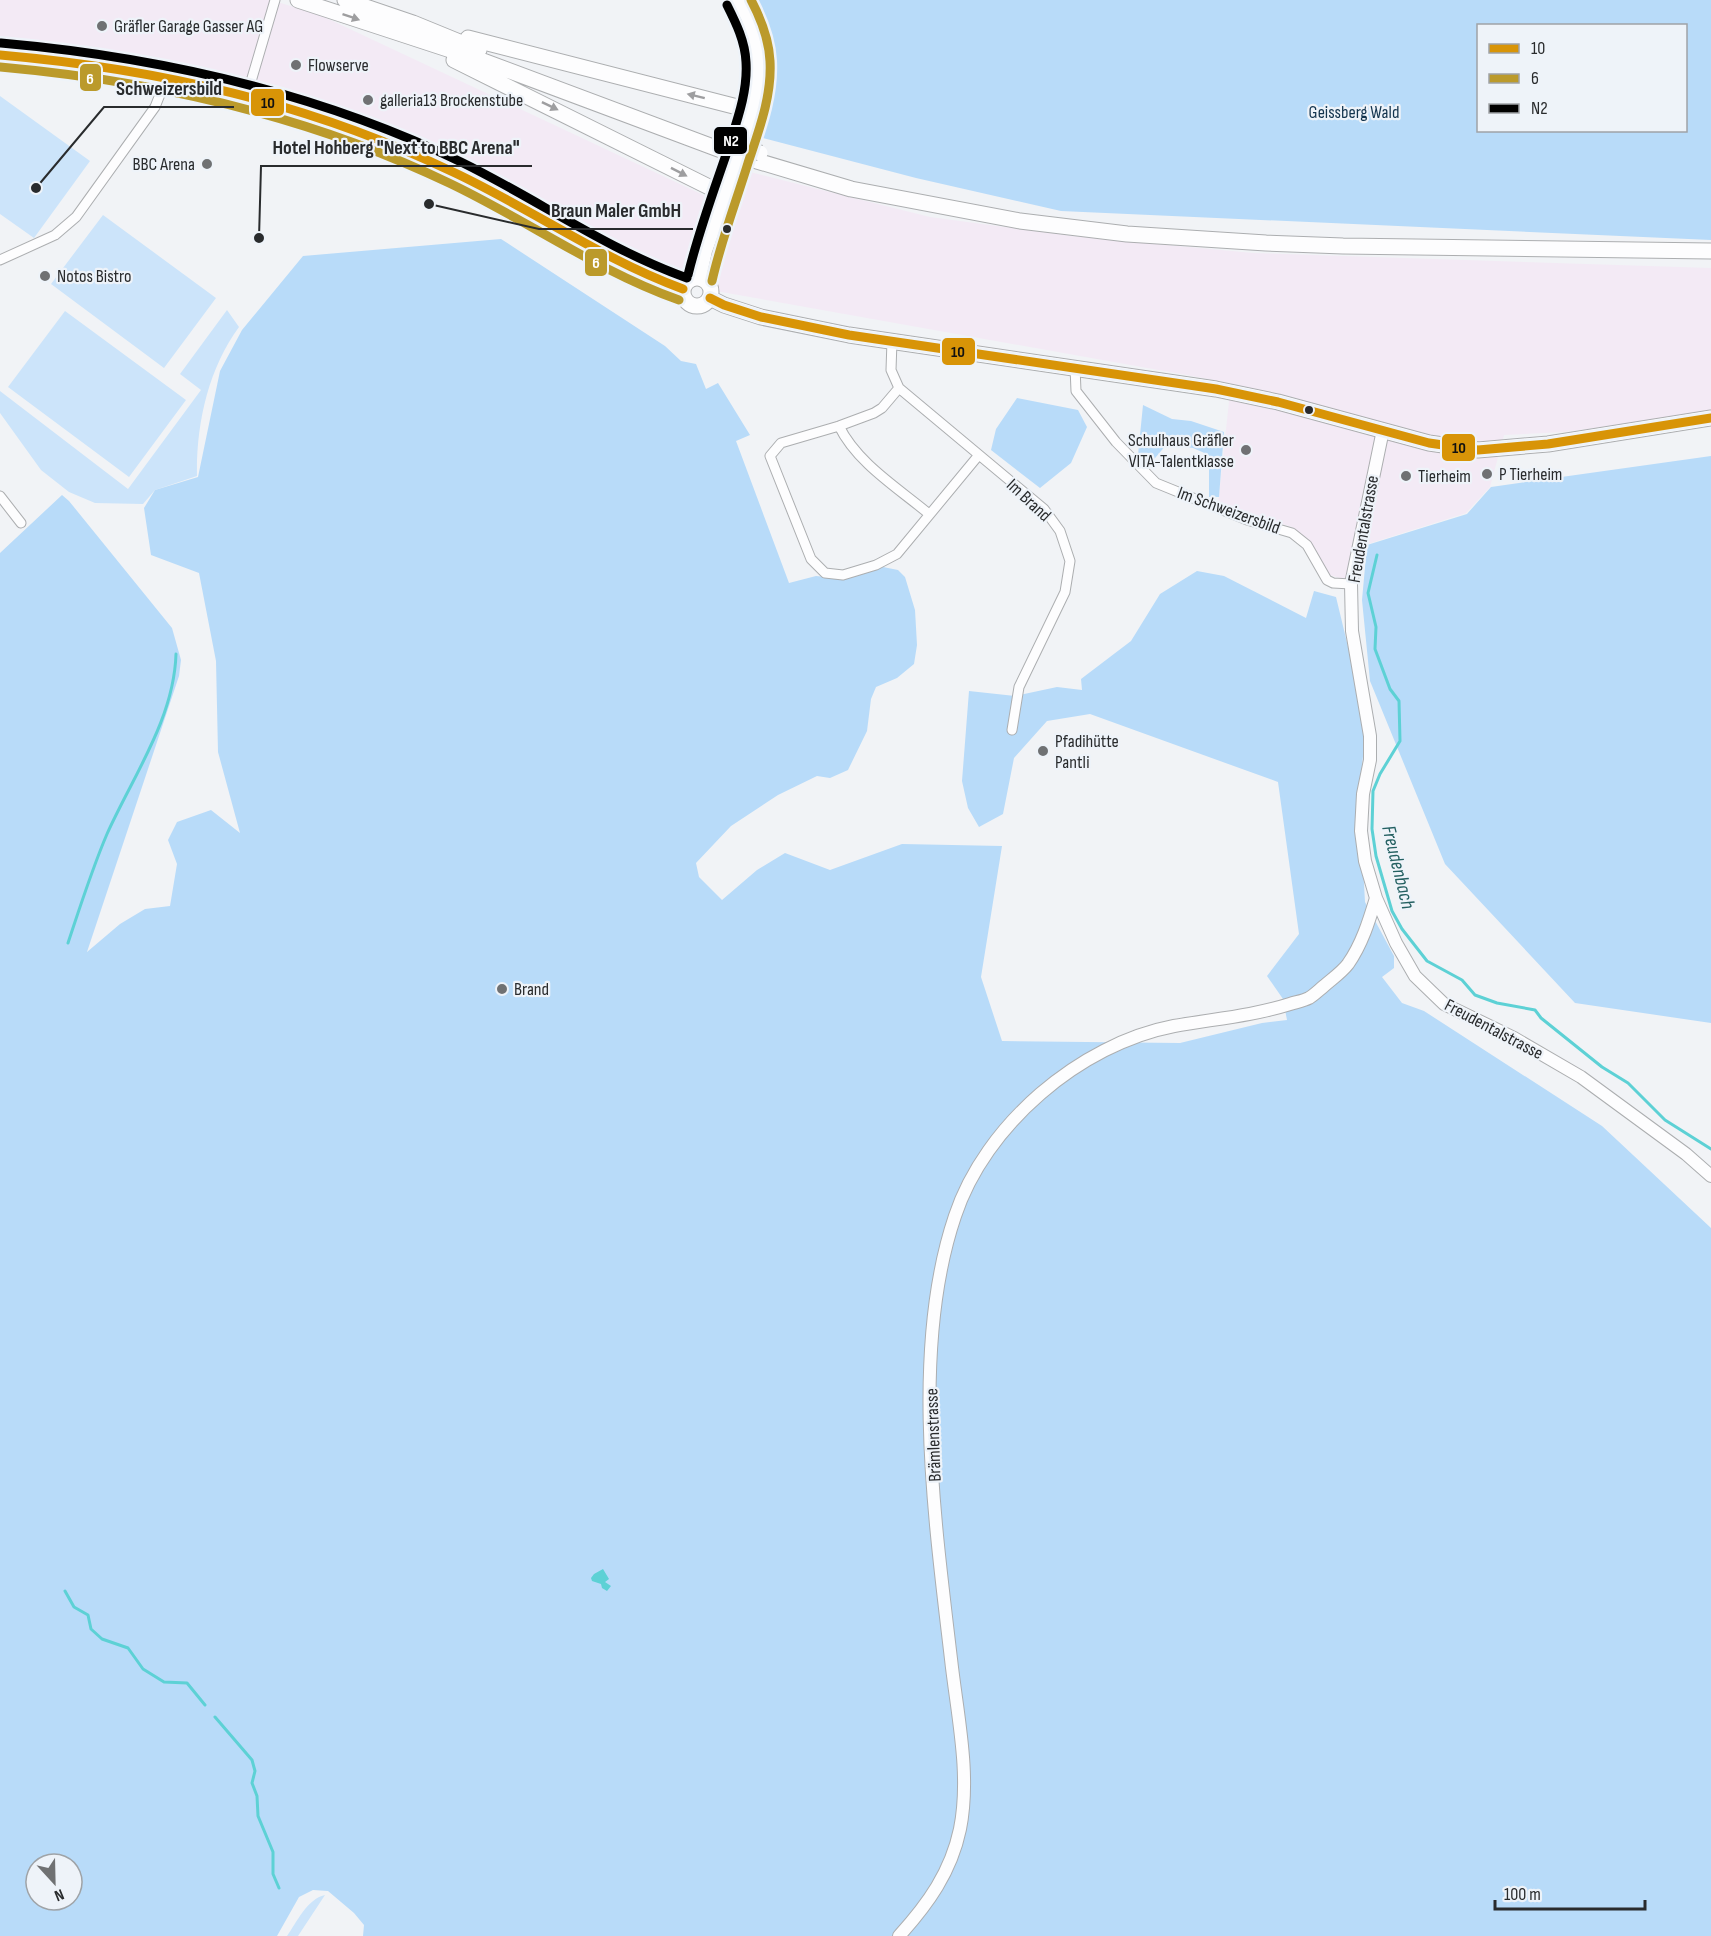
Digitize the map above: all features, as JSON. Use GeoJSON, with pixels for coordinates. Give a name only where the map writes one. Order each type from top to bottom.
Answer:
{"type":"FeatureCollection","features":[{"type":"Feature","properties":{"kind":"main road"},"geometry":{"type":"LineString","coordinates":[[298,0],[408,29],[753,111]]}},
{"type":"Feature","properties":{"kind":"main road"},"geometry":{"type":"LineString","coordinates":[[345,0],[475,58],[851,189],[1041,224],[1189,239],[1343,246],[1711,251]]}},
{"type":"Feature","properties":{"kind":"main road"},"geometry":{"type":"LineString","coordinates":[[408,29],[725,195]]}},
{"type":"Feature","properties":{"kind":"main road"},"geometry":{"type":"LineString","coordinates":[[0,55],[109,66],[167,77],[247,95],[322,118],[455,172],[621,263],[654,279],[683,289]]}},
{"type":"Feature","properties":{"kind":"main road"},"geometry":{"type":"LineString","coordinates":[[700,278],[710,285],[710,298],[702,305],[692,305],[686,300],[683,289],[691,279],[700,278]]}},
{"type":"Feature","properties":{"kind":"main road"},"geometry":{"type":"LineString","coordinates":[[710,298],[761,317],[849,335],[1237,393],[1429,443],[1478,450],[1548,444],[1711,418]]}},
{"type":"Feature","properties":{"kind":"street"},"geometry":{"type":"LineString","coordinates":[[247,95],[275,0]]}},
{"type":"Feature","properties":{"kind":"street"},"geometry":{"type":"LineString","coordinates":[[700,278],[703,261],[757,93],[758,59],[749,23],[738,0]]}},
{"type":"Feature","properties":{"kind":"street"},"geometry":{"type":"LineString","coordinates":[[0,260],[55,235],[76,217],[155,107],[167,77]]}},
{"type":"Feature","properties":{"kind":"street"},"geometry":{"type":"LineString","coordinates":[[892,341],[891,370],[899,388],[882,408],[839,426],[781,443],[770,456],[811,559],[825,573],[843,575],[876,565],[897,554],[978,456]]}},
{"type":"Feature","properties":{"kind":"street","name":"Im Schweizersbild"},"geometry":{"type":"LineString","coordinates":[[1075,368],[1077,391],[1116,442],[1156,483],[1247,520],[1292,533],[1307,545],[1327,580],[1333,583],[1351,584]]}},
{"type":"Feature","properties":{"kind":"street","name":"Im Brand"},"geometry":{"type":"LineString","coordinates":[[899,388],[1044,509],[1060,531],[1070,561],[1065,592],[1019,687],[1012,730]]}},
{"type":"Feature","properties":{"kind":"street"},"geometry":{"type":"LineString","coordinates":[[839,426],[847,442],[867,463],[929,514]]}},
{"type":"Feature","properties":{"kind":"street","name":"Freudentalstrasse"},"geometry":{"type":"LineString","coordinates":[[1383,430],[1351,584],[1352,631],[1370,736],[1370,760],[1363,794],[1361,831],[1365,861],[1376,898],[1396,943],[1415,976],[1444,1004],[1514,1038],[1581,1077],[1686,1154],[1711,1176]]}},
{"type":"Feature","properties":{"kind":"street"},"geometry":{"type":"LineString","coordinates":[[0,496],[21,523]]}},
{"type":"Feature","properties":{"kind":"street","name":"Brämlenstrasse"},"geometry":{"type":"LineString","coordinates":[[899,1936],[936,1892],[950,1861],[960,1830],[965,1784],[931,1450],[931,1347],[948,1236],[957,1210],[980,1164],[1011,1123],[1046,1088],[1084,1061],[1123,1041],[1171,1027],[1262,1012],[1310,998],[1347,966],[1365,933],[1376,898]]}},
{"type":"Feature","properties":{"kind":"shaded area"},"geometry":{"type":"Polygon","coordinates":[[[0,0],[271,0],[320,15],[733,209],[746,171],[930,217],[1072,236],[1253,253],[1711,268],[1711,413],[1564,432],[1504,435],[1490,487],[1466,513],[1352,549],[1346,580],[1327,574],[1311,542],[1292,527],[1218,504],[1231,383],[716,291],[612,249],[453,163],[392,135],[275,95],[138,62],[0,47],[0,0]]]}},
{"type":"Feature","properties":{"kind":"shaded area"},"geometry":{"type":"Polygon","coordinates":[[[0,96],[90,161],[34,238],[0,214],[0,96]]]}},
{"type":"Feature","properties":{"kind":"shaded area"},"geometry":{"type":"Polygon","coordinates":[[[103,215],[216,298],[164,368],[51,284],[103,215]]]}},
{"type":"Feature","properties":{"kind":"shaded area"},"geometry":{"type":"Polygon","coordinates":[[[227,310],[239,327],[219,361],[206,398],[199,437],[197,476],[155,490],[143,504],[95,503],[69,492],[41,470],[0,413],[0,391],[128,489],[201,390],[180,374],[227,310]]]}},
{"type":"Feature","properties":{"kind":"shaded area"},"geometry":{"type":"Polygon","coordinates":[[[65,311],[186,400],[129,477],[8,387],[65,311]]]}},
{"type":"Feature","properties":{"kind":"shaded area"},"geometry":{"type":"Polygon","coordinates":[[[325,1895],[298,1936],[287,1936],[308,1906],[325,1895]]]}},
{"type":"Feature","properties":{"kind":"green space","name":"Geissberg Wald"},"geometry":{"type":"Polygon","coordinates":[[[738,0],[1711,0],[1711,240],[1061,211],[916,178],[759,137],[753,111],[758,76],[738,0]]]}},
{"type":"Feature","properties":{"kind":"green space"},"geometry":{"type":"Polygon","coordinates":[[[501,239],[665,346],[681,361],[696,364],[706,389],[718,383],[750,435],[736,441],[789,583],[816,576],[844,579],[883,567],[898,570],[905,577],[915,610],[917,645],[914,664],[897,678],[876,687],[871,699],[867,731],[848,770],[830,778],[817,776],[778,795],[731,826],[696,863],[699,877],[722,900],[757,870],[785,853],[830,870],[902,844],[1002,846],[981,977],[1002,1041],[1180,1043],[1262,1023],[1287,1020],[1283,999],[1267,976],[1299,934],[1278,782],[1090,714],[1047,721],[1014,758],[1003,814],[979,827],[968,808],[962,781],[969,691],[1015,696],[1057,687],[1082,690],[1081,679],[1131,641],[1160,594],[1197,571],[1224,576],[1306,618],[1314,591],[1336,597],[1350,655],[1365,737],[1359,795],[1365,902],[1394,956],[1394,968],[1382,977],[1402,1003],[1424,1011],[1602,1126],[1711,1228],[1711,1936],[363,1936],[364,1925],[354,1913],[328,1891],[313,1890],[299,1897],[277,1936],[0,1936],[0,553],[62,495],[172,628],[181,660],[179,676],[87,952],[120,924],[145,909],[170,906],[177,864],[168,840],[177,822],[211,810],[240,833],[218,752],[216,661],[199,573],[151,555],[144,508],[155,490],[198,477],[220,371],[242,330],[303,256],[501,239]]]}},
{"type":"Feature","properties":{"kind":"green space"},"geometry":{"type":"Polygon","coordinates":[[[1017,398],[1078,410],[1087,427],[1071,463],[1040,488],[991,450],[996,429],[1017,398]]]}},
{"type":"Feature","properties":{"kind":"green space"},"geometry":{"type":"Polygon","coordinates":[[[1143,405],[1172,419],[1191,421],[1224,432],[1219,497],[1209,497],[1209,455],[1193,448],[1167,444],[1150,464],[1138,455],[1143,405]]]}},
{"type":"Feature","properties":{"kind":"green space"},"geometry":{"type":"Polygon","coordinates":[[[1711,456],[1711,1023],[1575,1003],[1445,864],[1370,681],[1362,600],[1367,545],[1467,514],[1491,487],[1711,456]]]}},
{"type":"Feature","properties":{"kind":"water"},"geometry":{"type":"Polygon","coordinates":[[[603,1569],[609,1579],[605,1582],[611,1586],[607,1591],[591,1578],[603,1569]]]}},
{"type":"Feature","properties":{"kind":"waterway","name":"Freudenbach"},"geometry":{"type":"LineString","coordinates":[[1377,555],[1368,593],[1376,627],[1375,649],[1390,689],[1399,701],[1400,741],[1380,774],[1373,791],[1372,829],[1376,856],[1392,911],[1402,929],[1427,961],[1462,980],[1475,995],[1497,1003],[1535,1010],[1541,1018],[1602,1067],[1628,1083],[1665,1120],[1711,1149]]}},
{"type":"Feature","properties":{"kind":"waterway"},"geometry":{"type":"LineString","coordinates":[[68,943],[107,834],[160,724],[174,678],[176,654]]}},
{"type":"Feature","properties":{"kind":"waterway"},"geometry":{"type":"LineString","coordinates":[[65,1591],[74,1607],[88,1615],[91,1629],[102,1639],[128,1648],[143,1669],[164,1682],[187,1683],[205,1705]]}},
{"type":"Feature","properties":{"kind":"waterway"},"geometry":{"type":"LineString","coordinates":[[215,1717],[252,1760],[255,1771],[252,1783],[257,1796],[258,1816],[273,1852],[273,1874],[279,1888]]}},
{"type":"Feature","properties":{"kind":"transit line","name":"6"},"geometry":{"type":"LineString","coordinates":[[712,281],[760,125],[769,87],[768,45],[751,0]]}},
{"type":"Feature","properties":{"kind":"transit line","name":"N2"},"geometry":{"type":"LineString","coordinates":[[688,275],[737,119],[745,85],[744,47],[727,5]]}},
{"type":"Feature","properties":{"kind":"transit line","name":"N2"},"geometry":{"type":"LineString","coordinates":[[1,43],[60,49],[178,68],[294,97],[350,116],[406,137],[461,162],[628,253],[687,278]]}},
{"type":"Feature","properties":{"kind":"transit line","name":"10"},"geometry":{"type":"LineString","coordinates":[[0,55],[118,69],[175,80],[288,108],[344,127],[453,172],[595,249],[683,289]]}},
{"type":"Feature","properties":{"kind":"transit line","name":"6"},"geometry":{"type":"LineString","coordinates":[[0,67],[116,81],[173,92],[286,120],[341,138],[449,183],[619,275],[679,300]]}},
{"type":"Feature","properties":{"kind":"transit line","name":"10"},"geometry":{"type":"LineString","coordinates":[[710,298],[761,317],[849,335],[1216,389],[1278,402],[1429,443],[1478,450],[1548,444],[1711,418]]}},
{"type":"Feature","properties":{"kind":"place","name":"Gräfler Garage Gasser AG"},"geometry":{"type":"Point","coordinates":[102,26]}},
{"type":"Feature","properties":{"kind":"place","name":"Flowserve"},"geometry":{"type":"Point","coordinates":[296,65]}},
{"type":"Feature","properties":{"kind":"place","name":"galleria13 Brockenstube"},"geometry":{"type":"Point","coordinates":[368,100]}},
{"type":"Feature","properties":{"kind":"place","name":"BBC Arena"},"geometry":{"type":"Point","coordinates":[207,164]}},
{"type":"Feature","properties":{"kind":"place","name":"Schweizersbild"},"geometry":{"type":"Point","coordinates":[36,188]}},
{"type":"Feature","properties":{"kind":"place","name":"Braun Maler GmbH"},"geometry":{"type":"Point","coordinates":[429,204]}},
{"type":"Feature","properties":{"kind":"place","name":"Hotel Hohberg \"Next to BBC Arena\""},"geometry":{"type":"Point","coordinates":[259,238]}},
{"type":"Feature","properties":{"kind":"place","name":"Notos Bistro"},"geometry":{"type":"Point","coordinates":[45,276]}},
{"type":"Feature","properties":{"kind":"place","name":"Schulhaus Gräfler VITA-Talentklasse"},"geometry":{"type":"Point","coordinates":[1246,450]}},
{"type":"Feature","properties":{"kind":"place","name":"P Tierheim"},"geometry":{"type":"Point","coordinates":[1487,474]}},
{"type":"Feature","properties":{"kind":"place","name":"Tierheim"},"geometry":{"type":"Point","coordinates":[1406,476]}},
{"type":"Feature","properties":{"kind":"place","name":"Pfadihütte Pantli"},"geometry":{"type":"Point","coordinates":[1043,751]}},
{"type":"Feature","properties":{"kind":"place","name":"Brand"},"geometry":{"type":"Point","coordinates":[502,989]}}]}
